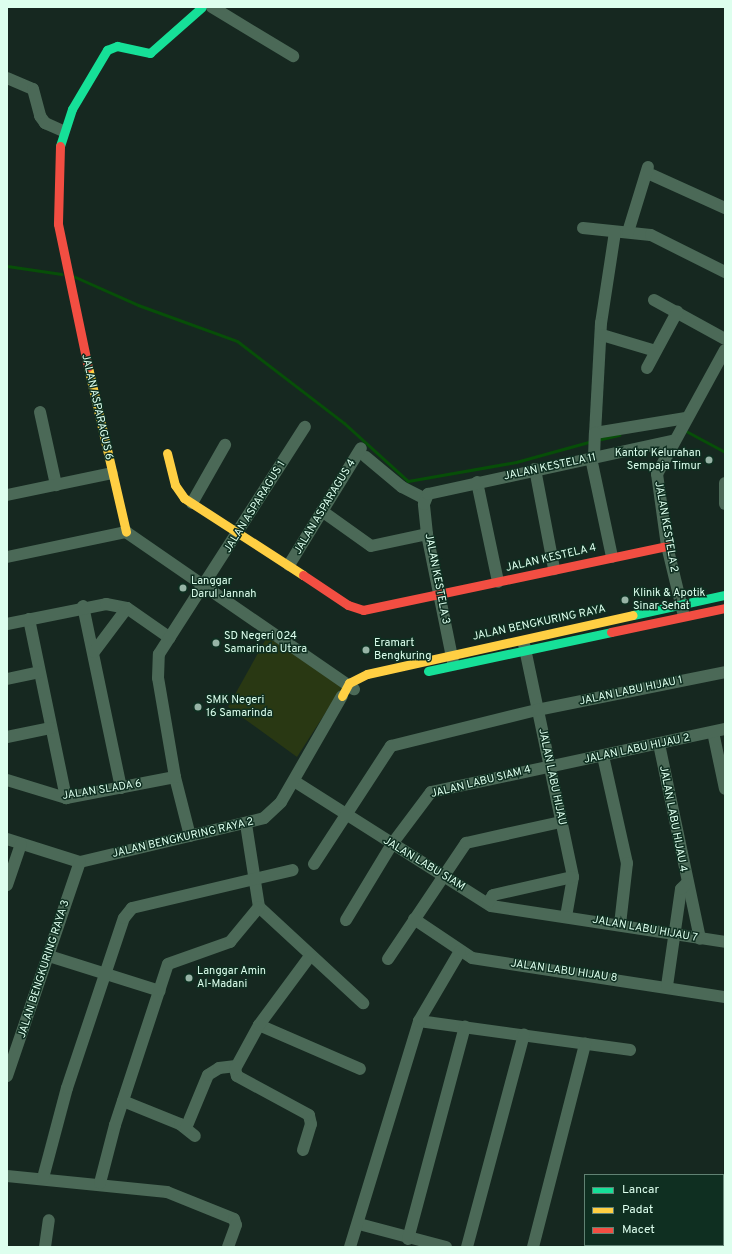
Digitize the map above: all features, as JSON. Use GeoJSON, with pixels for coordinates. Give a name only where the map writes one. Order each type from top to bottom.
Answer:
{"type":"FeatureCollection","features":[{"type":"Feature","properties":{"kind":"street"},"geometry":{"type":"LineString","coordinates":[[7,78],[33,89],[40,116],[45,123],[63,131],[107,50],[116,46],[150,53],[202,7]]}},
{"type":"Feature","properties":{"kind":"street"},"geometry":{"type":"LineString","coordinates":[[212,7],[293,56]]}},
{"type":"Feature","properties":{"kind":"street","name":"JALAN ASPARAGUS 6"},"geometry":{"type":"LineString","coordinates":[[63,131],[57,189],[66,271],[126,532]]}},
{"type":"Feature","properties":{"kind":"street"},"geometry":{"type":"LineString","coordinates":[[628,232],[650,171],[725,208]]}},
{"type":"Feature","properties":{"kind":"street"},"geometry":{"type":"LineString","coordinates":[[583,228],[628,232],[663,240],[725,272]]}},
{"type":"Feature","properties":{"kind":"street"},"geometry":{"type":"LineString","coordinates":[[612,557],[593,456],[602,335],[615,232]]}},
{"type":"Feature","properties":{"kind":"street"},"geometry":{"type":"LineString","coordinates":[[654,300],[725,339]]}},
{"type":"Feature","properties":{"kind":"street"},"geometry":{"type":"LineString","coordinates":[[647,368],[677,312]]}},
{"type":"Feature","properties":{"kind":"street"},"geometry":{"type":"LineString","coordinates":[[602,335],[656,351]]}},
{"type":"Feature","properties":{"kind":"street","name":"JALAN KESTELA 2"},"geometry":{"type":"LineString","coordinates":[[683,610],[667,546],[656,474],[672,441],[725,350]]}},
{"type":"Feature","properties":{"kind":"street"},"geometry":{"type":"LineString","coordinates":[[40,412],[56,485]]}},
{"type":"Feature","properties":{"kind":"street"},"geometry":{"type":"LineString","coordinates":[[595,436],[682,425]]}},
{"type":"Feature","properties":{"kind":"street","name":"JALAN ASPARAGUS 1"},"geometry":{"type":"LineString","coordinates":[[190,836],[175,777],[157,667],[159,654],[240,532],[305,427]]}},
{"type":"Feature","properties":{"kind":"street","name":"JALAN KESTELA 11"},"geometry":{"type":"LineString","coordinates":[[426,496],[477,482],[593,456],[672,441]]}},
{"type":"Feature","properties":{"kind":"street"},"geometry":{"type":"LineString","coordinates":[[192,503],[225,445]]}},
{"type":"Feature","properties":{"kind":"street","name":"JALAN ASPARAGUS 4"},"geometry":{"type":"LineString","coordinates":[[289,565],[322,511],[363,452],[402,487],[426,496]]}},
{"type":"Feature","properties":{"kind":"street","name":"JALAN KESTELA 4"},"geometry":{"type":"LineString","coordinates":[[167,454],[177,491],[192,503],[240,532],[348,605],[363,610],[667,546]]}},
{"type":"Feature","properties":{"kind":"street"},"geometry":{"type":"LineString","coordinates":[[535,469],[554,569]]}},
{"type":"Feature","properties":{"kind":"street"},"geometry":{"type":"LineString","coordinates":[[7,495],[112,473]]}},
{"type":"Feature","properties":{"kind":"street"},"geometry":{"type":"LineString","coordinates":[[477,482],[498,582]]}},
{"type":"Feature","properties":{"kind":"street"},"geometry":{"type":"LineString","coordinates":[[725,483],[725,504]]}},
{"type":"Feature","properties":{"kind":"street","name":"JALAN KESTELA 3"},"geometry":{"type":"LineString","coordinates":[[426,496],[427,534],[453,660]]}},
{"type":"Feature","properties":{"kind":"street"},"geometry":{"type":"LineString","coordinates":[[322,511],[371,546],[427,534]]}},
{"type":"Feature","properties":{"kind":"street"},"geometry":{"type":"LineString","coordinates":[[7,557],[126,532],[204,586],[357,683]]}},
{"type":"Feature","properties":{"kind":"street","name":"JALAN BENGKURING RAYA"},"geometry":{"type":"LineString","coordinates":[[453,660],[526,651],[683,610],[725,595]]}},
{"type":"Feature","properties":{"kind":"street"},"geometry":{"type":"LineString","coordinates":[[7,624],[83,606],[106,604],[127,608],[170,638]]}},
{"type":"Feature","properties":{"kind":"street"},"geometry":{"type":"LineString","coordinates":[[83,606],[94,652],[121,788]]}},
{"type":"Feature","properties":{"kind":"street"},"geometry":{"type":"LineString","coordinates":[[94,652],[127,608]]}},
{"type":"Feature","properties":{"kind":"street","name":"JALAN BENGKURING RAYA"},"geometry":{"type":"LineString","coordinates":[[357,683],[453,660],[523,638],[683,610],[725,608]]}},
{"type":"Feature","properties":{"kind":"street"},"geometry":{"type":"LineString","coordinates":[[29,619],[66,798]]}},
{"type":"Feature","properties":{"kind":"street","name":"JALAN LABU HIJAU"},"geometry":{"type":"LineString","coordinates":[[523,638],[548,767],[572,877],[566,916]]}},
{"type":"Feature","properties":{"kind":"street"},"geometry":{"type":"LineString","coordinates":[[7,679],[39,672]]}},
{"type":"Feature","properties":{"kind":"street","name":"JALAN LABU HIJAU 1"},"geometry":{"type":"LineString","coordinates":[[314,864],[344,815],[391,746],[537,710],[725,672]]}},
{"type":"Feature","properties":{"kind":"street","name":"JALAN BENGKURING RAYA 2"},"geometry":{"type":"LineString","coordinates":[[80,862],[246,824],[270,815],[294,781],[342,696],[357,683]]}},
{"type":"Feature","properties":{"kind":"street"},"geometry":{"type":"LineString","coordinates":[[7,737],[51,728]]}},
{"type":"Feature","properties":{"kind":"street","name":"JALAN LABU HIJAU 2"},"geometry":{"type":"LineString","coordinates":[[548,767],[725,729]]}},
{"type":"Feature","properties":{"kind":"street"},"geometry":{"type":"LineString","coordinates":[[713,732],[725,788]]}},
{"type":"Feature","properties":{"kind":"street","name":"JALAN LABU HIJAU 4"},"geometry":{"type":"LineString","coordinates":[[659,744],[686,884],[692,891],[700,939]]}},
{"type":"Feature","properties":{"kind":"street"},"geometry":{"type":"LineString","coordinates":[[603,756],[627,864],[620,924]]}},
{"type":"Feature","properties":{"kind":"street","name":"JALAN LABU SIAM 4"},"geometry":{"type":"LineString","coordinates":[[346,920],[392,844],[431,792],[548,767]]}},
{"type":"Feature","properties":{"kind":"street","name":"JALAN SLADA 6"},"geometry":{"type":"LineString","coordinates":[[7,780],[66,798],[175,777]]}},
{"type":"Feature","properties":{"kind":"street","name":"JALAN LABU SIAM"},"geometry":{"type":"LineString","coordinates":[[294,781],[344,815],[495,907],[566,916]]}},
{"type":"Feature","properties":{"kind":"street"},"geometry":{"type":"LineString","coordinates":[[388,959],[442,875],[466,843],[561,822]]}},
{"type":"Feature","properties":{"kind":"street"},"geometry":{"type":"LineString","coordinates":[[246,824],[260,907],[310,956],[363,1003]]}},
{"type":"Feature","properties":{"kind":"street"},"geometry":{"type":"LineString","coordinates":[[7,839],[80,862]]}},
{"type":"Feature","properties":{"kind":"street"},"geometry":{"type":"LineString","coordinates":[[7,885],[21,844]]}},
{"type":"Feature","properties":{"kind":"street","name":"JALAN BENGKURING RAYA 3"},"geometry":{"type":"LineString","coordinates":[[7,1075],[80,862]]}},
{"type":"Feature","properties":{"kind":"street"},"geometry":{"type":"LineString","coordinates":[[43,1178],[67,1088],[107,973],[124,918],[132,908],[293,870]]}},
{"type":"Feature","properties":{"kind":"street"},"geometry":{"type":"LineString","coordinates":[[488,903],[493,895],[572,877]]}},
{"type":"Feature","properties":{"kind":"street"},"geometry":{"type":"LineString","coordinates":[[667,986],[681,889],[686,884]]}},
{"type":"Feature","properties":{"kind":"street"},"geometry":{"type":"LineString","coordinates":[[100,1183],[123,1101],[160,991],[172,961],[230,942],[260,907]]}},
{"type":"Feature","properties":{"kind":"street","name":"JALAN LABU HIJAU 7"},"geometry":{"type":"LineString","coordinates":[[566,916],[725,942]]}},
{"type":"Feature","properties":{"kind":"street","name":"JALAN LABU HIJAU 8"},"geometry":{"type":"LineString","coordinates":[[414,919],[472,958],[667,986],[725,997]]}},
{"type":"Feature","properties":{"kind":"street"},"geometry":{"type":"LineString","coordinates":[[350,1247],[359,1224],[419,1021],[460,951]]}},
{"type":"Feature","properties":{"kind":"street"},"geometry":{"type":"LineString","coordinates":[[49,956],[107,973],[160,991]]}},
{"type":"Feature","properties":{"kind":"street"},"geometry":{"type":"LineString","coordinates":[[303,1150],[311,1124],[310,1115],[236,1076],[236,1066],[259,1024],[310,956]]}},
{"type":"Feature","properties":{"kind":"street"},"geometry":{"type":"LineString","coordinates":[[419,1021],[630,1050]]}},
{"type":"Feature","properties":{"kind":"street"},"geometry":{"type":"LineString","coordinates":[[259,1024],[360,1068]]}},
{"type":"Feature","properties":{"kind":"street"},"geometry":{"type":"LineString","coordinates":[[408,1239],[465,1027]]}},
{"type":"Feature","properties":{"kind":"street"},"geometry":{"type":"LineString","coordinates":[[468,1247],[524,1035]]}},
{"type":"Feature","properties":{"kind":"street"},"geometry":{"type":"LineString","coordinates":[[533,1247],[585,1044]]}},
{"type":"Feature","properties":{"kind":"street"},"geometry":{"type":"LineString","coordinates":[[123,1101],[190,1132],[208,1075],[219,1068],[236,1066]]}},
{"type":"Feature","properties":{"kind":"street"},"geometry":{"type":"LineString","coordinates":[[7,1176],[100,1183],[167,1192],[232,1217],[236,1225],[228,1247]]}},
{"type":"Feature","properties":{"kind":"street"},"geometry":{"type":"LineString","coordinates":[[45,1247],[49,1220]]}},
{"type":"Feature","properties":{"kind":"street"},"geometry":{"type":"LineString","coordinates":[[359,1224],[408,1239],[446,1247]]}},
{"type":"Feature","properties":{"kind":"green space"},"geometry":{"type":"Polygon","coordinates":[[[267,637],[344,684],[297,757],[228,707],[267,637]]]}},
{"type":"Feature","properties":{"kind":"waterway"},"geometry":{"type":"LineString","coordinates":[[7,266],[61,274]]}},
{"type":"Feature","properties":{"kind":"waterway"},"geometry":{"type":"LineString","coordinates":[[73,276],[138,305],[237,341],[344,423],[408,481],[516,462],[592,441]]}},
{"type":"Feature","properties":{"kind":"waterway"},"geometry":{"type":"LineString","coordinates":[[684,430],[725,452]]}},
{"type":"Feature","properties":{"kind":"waterway"},"geometry":{"type":"LineString","coordinates":[[597,440],[619,435]]}},
{"type":"Feature","properties":{"kind":"traffic: fast"},"geometry":{"type":"LineString","coordinates":[[60,146],[72,109],[107,50],[117,46],[150,53],[202,7]]}},
{"type":"Feature","properties":{"kind":"traffic: fast"},"geometry":{"type":"LineString","coordinates":[[633,615],[725,595]]}},
{"type":"Feature","properties":{"kind":"traffic: fast"},"geometry":{"type":"LineString","coordinates":[[428,671],[611,632]]}},
{"type":"Feature","properties":{"kind":"traffic: slow"},"geometry":{"type":"LineString","coordinates":[[88,367],[126,532]]}},
{"type":"Feature","properties":{"kind":"traffic: slow"},"geometry":{"type":"LineString","coordinates":[[167,453],[175,485],[184,498],[303,575]]}},
{"type":"Feature","properties":{"kind":"traffic: slow"},"geometry":{"type":"LineString","coordinates":[[342,696],[349,683],[367,674],[633,615]]}},
{"type":"Feature","properties":{"kind":"traffic: jam"},"geometry":{"type":"LineString","coordinates":[[60,146],[58,224],[88,367]]}},
{"type":"Feature","properties":{"kind":"traffic: jam"},"geometry":{"type":"LineString","coordinates":[[303,575],[348,605],[363,610],[667,546]]}},
{"type":"Feature","properties":{"kind":"traffic: jam"},"geometry":{"type":"LineString","coordinates":[[611,632],[725,608]]}},
{"type":"Feature","properties":{"kind":"place","name":"Kantor Kelurahan Sempaja Timur"},"geometry":{"type":"Point","coordinates":[709,460]}},
{"type":"Feature","properties":{"kind":"place","name":"Langgar Darul Jannah"},"geometry":{"type":"Point","coordinates":[183,588]}},
{"type":"Feature","properties":{"kind":"place","name":"Klinik & Apotik Sinar Sehat"},"geometry":{"type":"Point","coordinates":[625,600]}},
{"type":"Feature","properties":{"kind":"place","name":"SD Negeri 024 Samarinda Utara"},"geometry":{"type":"Point","coordinates":[216,643]}},
{"type":"Feature","properties":{"kind":"place","name":"Eramart Bengkuring"},"geometry":{"type":"Point","coordinates":[366,650]}},
{"type":"Feature","properties":{"kind":"place","name":"SMK Negeri 16 Samarinda"},"geometry":{"type":"Point","coordinates":[198,707]}},
{"type":"Feature","properties":{"kind":"place","name":"Langgar Amin Al-Madani"},"geometry":{"type":"Point","coordinates":[189,978]}}]}
